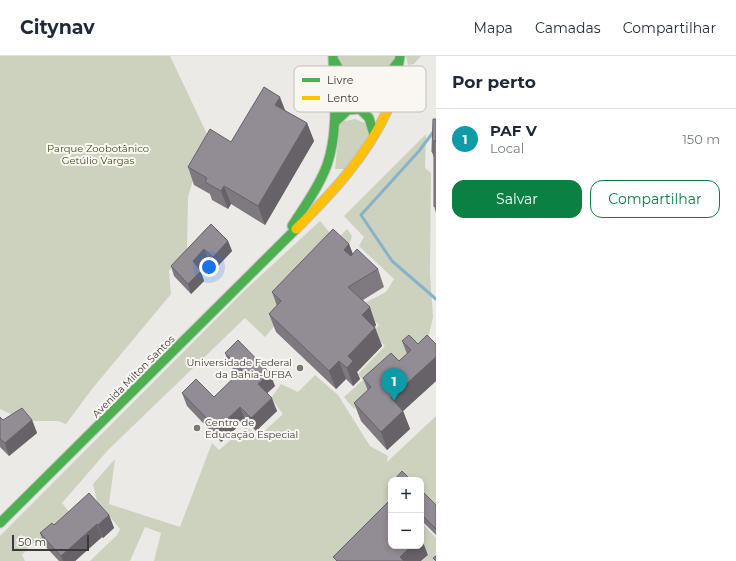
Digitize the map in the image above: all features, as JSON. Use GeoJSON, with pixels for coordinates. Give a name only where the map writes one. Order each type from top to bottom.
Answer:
{"type":"FeatureCollection","features":[{"type":"Feature","properties":{"kind":"main road"},"geometry":{"type":"LineString","coordinates":[[332,56],[338,66]]}},
{"type":"Feature","properties":{"kind":"main road","name":"Avenida Milton Santos"},"geometry":{"type":"LineString","coordinates":[[332,56],[332,66]]}},
{"type":"Feature","properties":{"kind":"main road"},"geometry":{"type":"LineString","coordinates":[[393,66],[400,57]]}},
{"type":"Feature","properties":{"kind":"main road","name":"Avenida Milton Santos"},"geometry":{"type":"LineString","coordinates":[[282,244],[326,166],[335,122],[335,112]]}},
{"type":"Feature","properties":{"kind":"main road"},"geometry":{"type":"LineString","coordinates":[[335,122],[343,112]]}},
{"type":"Feature","properties":{"kind":"main road"},"geometry":{"type":"LineString","coordinates":[[366,112],[372,120],[374,135]]}},
{"type":"Feature","properties":{"kind":"main road","name":"Avenida Milton Santos"},"geometry":{"type":"LineString","coordinates":[[0,523],[282,244],[346,176],[359,160],[386,112]]}},
{"type":"Feature","properties":{"kind":"main road"},"geometry":{"type":"LineString","coordinates":[[326,166],[331,173],[346,176]]}},
{"type":"Feature","properties":{"kind":"green space","name":"Parque Zoobotânico Getúlio Vargas"},"geometry":{"type":"Polygon","coordinates":[[[0,56],[170,56],[207,134],[188,197],[187,252],[169,271],[171,294],[92,389],[66,424],[58,421],[26,421],[0,409],[0,56]]]}},
{"type":"Feature","properties":{"kind":"green space"},"geometry":{"type":"Polygon","coordinates":[[[333,56],[400,56],[400,59],[392,66],[340,66],[333,56]]]}},
{"type":"Feature","properties":{"kind":"green space"},"geometry":{"type":"Polygon","coordinates":[[[406,56],[421,56],[414,64],[408,65],[406,56]]]}},
{"type":"Feature","properties":{"kind":"green space"},"geometry":{"type":"Polygon","coordinates":[[[355,119],[365,123],[368,134],[349,169],[335,169],[340,122],[355,119]]]}},
{"type":"Feature","properties":{"kind":"green space"},"geometry":{"type":"Polygon","coordinates":[[[426,134],[425,168],[431,173],[430,274],[433,317],[428,339],[354,409],[344,397],[363,380],[358,374],[385,346],[372,333],[379,325],[359,306],[386,292],[394,279],[359,246],[364,237],[344,216],[426,134]]]}},
{"type":"Feature","properties":{"kind":"green space"},"geometry":{"type":"Polygon","coordinates":[[[320,221],[336,240],[347,229],[352,236],[350,243],[343,247],[265,337],[245,318],[108,450],[62,503],[75,519],[45,546],[37,539],[22,555],[25,561],[0,561],[0,536],[245,290],[320,221]]]}},
{"type":"Feature","properties":{"kind":"green space"},"geometry":{"type":"Polygon","coordinates":[[[315,375],[338,395],[370,446],[388,456],[387,462],[436,416],[436,508],[424,496],[424,477],[388,477],[388,526],[353,561],[154,561],[161,533],[145,527],[130,561],[90,561],[117,535],[120,529],[97,501],[93,484],[115,459],[109,504],[180,527],[212,443],[219,450],[246,427],[259,436],[283,414],[271,398],[281,384],[298,392],[315,375]]]}},
{"type":"Feature","properties":{"kind":"green space"},"geometry":{"type":"Polygon","coordinates":[[[424,525],[436,538],[436,561],[422,561],[429,554],[424,549],[424,525]]]}},
{"type":"Feature","properties":{"kind":"building"},"geometry":{"type":"Polygon","coordinates":[[[264,87],[280,97],[275,105],[307,123],[258,206],[224,186],[221,191],[205,182],[207,178],[188,167],[210,129],[231,142],[264,87]]]}},
{"type":"Feature","properties":{"kind":"building"},"geometry":{"type":"Polygon","coordinates":[[[433,119],[436,119],[436,141],[434,141],[434,152],[432,152],[433,119]]]}},
{"type":"Feature","properties":{"kind":"building"},"geometry":{"type":"Polygon","coordinates":[[[434,141],[436,141],[436,206],[434,206],[434,141]]]}},
{"type":"Feature","properties":{"kind":"building"},"geometry":{"type":"Polygon","coordinates":[[[211,224],[228,241],[213,257],[204,249],[193,261],[201,271],[188,284],[171,266],[211,224]]]}},
{"type":"Feature","properties":{"kind":"building"},"geometry":{"type":"Polygon","coordinates":[[[333,229],[349,244],[344,250],[351,256],[357,249],[378,269],[348,287],[370,307],[362,315],[375,328],[348,356],[353,361],[347,368],[339,361],[329,371],[269,314],[281,301],[272,292],[333,229]]]}},
{"type":"Feature","properties":{"kind":"building"},"geometry":{"type":"Polygon","coordinates":[[[409,335],[418,344],[427,335],[436,344],[436,357],[391,398],[403,411],[381,432],[354,403],[371,387],[363,378],[391,353],[399,361],[411,350],[402,341],[409,335]]]}},
{"type":"Feature","properties":{"kind":"building"},"geometry":{"type":"Polygon","coordinates":[[[238,340],[270,373],[258,384],[272,398],[251,418],[240,407],[217,429],[182,393],[196,379],[214,397],[242,370],[225,353],[238,340]]]}},
{"type":"Feature","properties":{"kind":"building"},"geometry":{"type":"Polygon","coordinates":[[[22,408],[32,420],[5,443],[0,439],[0,417],[3,420],[22,408]]]}},
{"type":"Feature","properties":{"kind":"building"},"geometry":{"type":"Polygon","coordinates":[[[402,471],[408,477],[397,477],[402,471]]]}},
{"type":"Feature","properties":{"kind":"building"},"geometry":{"type":"Polygon","coordinates":[[[89,493],[109,515],[61,556],[40,533],[52,523],[54,525],[89,493]]]}},
{"type":"Feature","properties":{"kind":"building"},"geometry":{"type":"Polygon","coordinates":[[[424,493],[436,505],[436,529],[424,517],[424,493]]]}},
{"type":"Feature","properties":{"kind":"building"},"geometry":{"type":"Polygon","coordinates":[[[388,502],[388,549],[408,549],[400,557],[404,561],[337,561],[333,557],[388,502]]]}},
{"type":"Feature","properties":{"kind":"waterway"},"geometry":{"type":"LineString","coordinates":[[434,131],[419,151],[361,215],[392,261],[436,299]]}},
{"type":"Feature","properties":{"kind":"traffic: fast"},"geometry":{"type":"LineString","coordinates":[[333,56],[333,66]]}},
{"type":"Feature","properties":{"kind":"traffic: fast"},"geometry":{"type":"LineString","coordinates":[[398,66],[400,56]]}},
{"type":"Feature","properties":{"kind":"traffic: fast"},"geometry":{"type":"LineString","coordinates":[[335,62],[337,66]]}},
{"type":"Feature","properties":{"kind":"traffic: fast"},"geometry":{"type":"LineString","coordinates":[[395,66],[398,62]]}},
{"type":"Feature","properties":{"kind":"traffic: fast"},"geometry":{"type":"LineString","coordinates":[[292,226],[311,197],[327,165],[331,152],[335,112]]}},
{"type":"Feature","properties":{"kind":"traffic: fast"},"geometry":{"type":"LineString","coordinates":[[335,122],[346,112]]}},
{"type":"Feature","properties":{"kind":"traffic: fast"},"geometry":{"type":"LineString","coordinates":[[363,112],[369,118],[374,135]]}},
{"type":"Feature","properties":{"kind":"traffic: fast"},"geometry":{"type":"LineString","coordinates":[[0,523],[296,229]]}},
{"type":"Feature","properties":{"kind":"traffic: slow"},"geometry":{"type":"LineString","coordinates":[[296,229],[347,174],[369,144],[387,112]]}},
{"type":"Feature","properties":{"kind":"place","name":"Universidade Federal da Bahia-UFBA"},"geometry":{"type":"Point","coordinates":[300,368]}},
{"type":"Feature","properties":{"kind":"place","name":"PAF V"},"geometry":{"type":"Point","coordinates":[394,401]}},
{"type":"Feature","properties":{"kind":"place","name":"Centro de Educação Especial"},"geometry":{"type":"Point","coordinates":[197,428]}}]}
